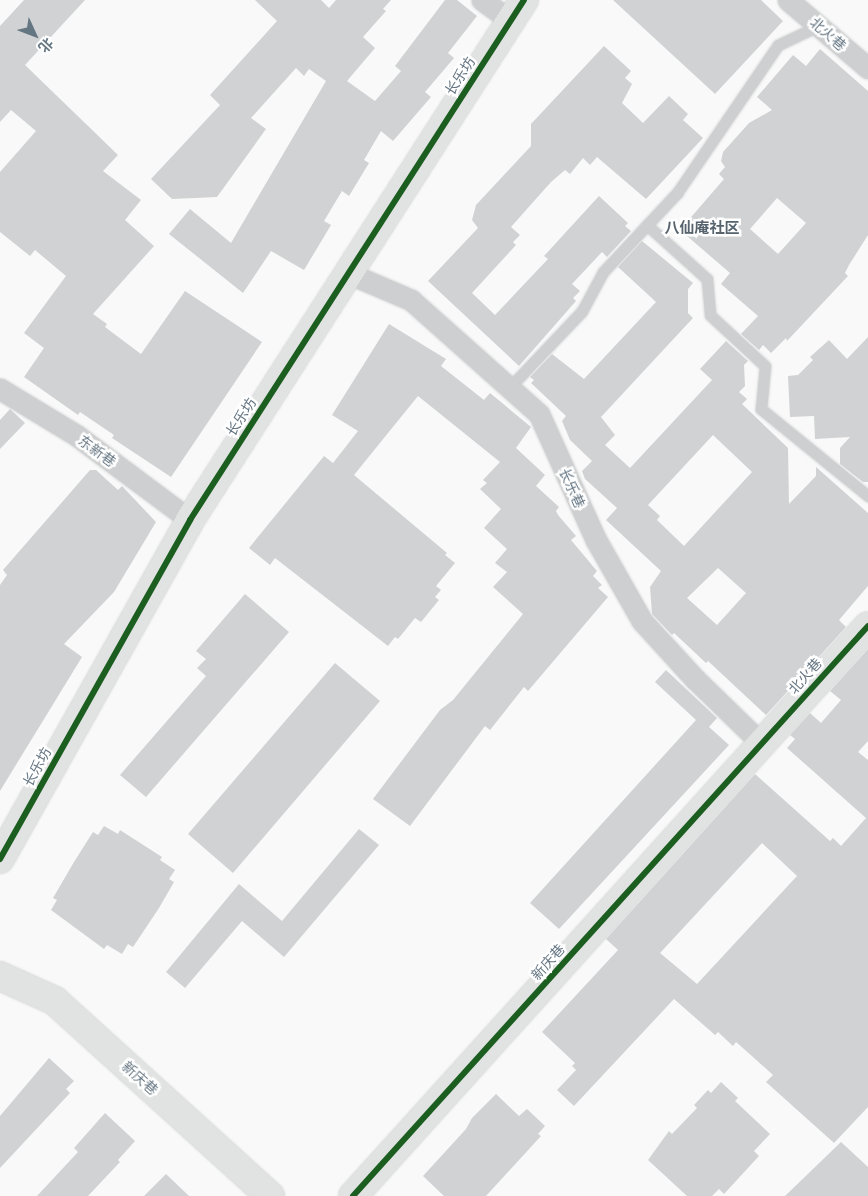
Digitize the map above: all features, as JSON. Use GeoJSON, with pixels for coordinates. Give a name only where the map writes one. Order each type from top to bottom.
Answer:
{"type":"FeatureCollection","features":[{"type":"Feature","properties":{"kind":"street"},"geometry":{"type":"LineString","coordinates":[[482,0],[517,10]]}},
{"type":"Feature","properties":{"kind":"street","name":"北火巷"},"geometry":{"type":"LineString","coordinates":[[788,0],[818,26],[866,62]]}},
{"type":"Feature","properties":{"kind":"street","name":"长乐坊"},"geometry":{"type":"LineString","coordinates":[[0,859],[190,520],[517,10]]}},
{"type":"Feature","properties":{"kind":"street","name":"长乐巷"},"geometry":{"type":"LineString","coordinates":[[348,273],[411,300],[539,414],[596,540],[642,620],[695,679],[762,744]]}},
{"type":"Feature","properties":{"kind":"street","name":"东新巷"},"geometry":{"type":"LineString","coordinates":[[0,389],[76,435],[190,520]]}},
{"type":"Feature","properties":{"kind":"street","name":"北火巷"},"geometry":{"type":"LineString","coordinates":[[762,744],[868,626]]}},
{"type":"Feature","properties":{"kind":"street","name":"新庆巷"},"geometry":{"type":"LineString","coordinates":[[353,1196],[762,744]]}},
{"type":"Feature","properties":{"kind":"street","name":"新庆巷"},"geometry":{"type":"LineString","coordinates":[[0,976],[55,1001],[270,1196]]}},
{"type":"Feature","properties":{"kind":"lane"},"geometry":{"type":"LineString","coordinates":[[509,388],[582,311],[603,272],[678,193],[778,45],[818,26]]}},
{"type":"Feature","properties":{"kind":"lane"},"geometry":{"type":"LineString","coordinates":[[647,226],[707,279],[710,315],[765,366],[761,409],[868,496]]}},
{"type":"Feature","properties":{"kind":"building"},"geometry":{"type":"Polygon","coordinates":[[[24,0],[85,0],[25,65],[118,155],[103,171],[141,200],[125,220],[154,246],[93,314],[107,324],[105,327],[141,354],[185,291],[262,342],[171,477],[112,438],[114,435],[80,412],[78,415],[24,377],[44,348],[24,333],[66,276],[35,250],[30,256],[0,232],[0,172],[36,131],[11,110],[0,122],[0,26],[24,0]]]}},
{"type":"Feature","properties":{"kind":"building"},"geometry":{"type":"Polygon","coordinates":[[[255,0],[321,0],[329,8],[336,0],[391,0],[383,9],[386,11],[363,37],[375,48],[347,81],[375,101],[401,71],[395,66],[445,0],[457,0],[477,16],[448,53],[454,58],[425,92],[431,97],[393,141],[381,131],[364,160],[369,163],[349,196],[342,191],[324,221],[331,225],[304,270],[271,251],[243,293],[169,234],[190,209],[231,243],[326,81],[309,69],[304,76],[296,68],[251,118],[266,129],[217,197],[172,199],[151,179],[220,105],[210,95],[277,21],[255,0]]]}},
{"type":"Feature","properties":{"kind":"building"},"geometry":{"type":"Polygon","coordinates":[[[613,0],[761,0],[783,21],[715,94],[613,0]]]}},
{"type":"Feature","properties":{"kind":"building"},"geometry":{"type":"Polygon","coordinates":[[[604,46],[631,71],[625,78],[632,84],[622,103],[643,123],[669,96],[688,114],[683,120],[703,138],[646,199],[597,157],[590,165],[583,158],[570,174],[565,170],[551,182],[511,227],[520,235],[513,242],[516,245],[472,293],[495,315],[548,259],[544,256],[599,196],[628,223],[625,226],[631,231],[607,257],[602,252],[572,284],[580,291],[573,298],[576,301],[519,366],[428,281],[478,228],[472,220],[476,205],[531,146],[531,124],[604,46]]]}},
{"type":"Feature","properties":{"kind":"building"},"geometry":{"type":"Polygon","coordinates":[[[820,49],[868,91],[868,235],[845,273],[848,276],[787,341],[786,338],[771,353],[763,345],[759,350],[741,334],[758,316],[721,284],[730,273],[680,230],[724,179],[719,174],[725,167],[721,161],[723,152],[749,123],[772,110],[757,97],[793,55],[806,66],[820,49]],[[777,198],[750,229],[778,254],[806,223],[777,198]]]}},
{"type":"Feature","properties":{"kind":"building"},"geometry":{"type":"Polygon","coordinates":[[[642,241],[693,283],[688,289],[688,313],[693,318],[601,417],[615,435],[605,445],[630,468],[712,380],[700,369],[726,341],[748,361],[744,365],[745,386],[739,392],[747,399],[742,404],[788,448],[789,504],[816,476],[816,467],[868,513],[868,586],[839,620],[846,627],[766,715],[708,661],[706,663],[674,633],[672,635],[652,614],[650,587],[661,571],[606,520],[617,508],[585,479],[582,471],[592,461],[570,440],[562,421],[566,416],[531,383],[534,380],[530,377],[552,354],[584,379],[656,302],[618,267],[642,241]],[[713,435],[648,505],[660,516],[657,520],[684,546],[752,472],[713,435]],[[718,568],[687,598],[717,625],[746,593],[718,568]]]}},
{"type":"Feature","properties":{"kind":"building"},"geometry":{"type":"Polygon","coordinates":[[[389,324],[446,359],[441,366],[484,400],[490,393],[531,427],[516,448],[545,475],[536,486],[559,507],[556,511],[558,515],[576,536],[571,540],[597,571],[593,576],[602,585],[598,588],[608,597],[528,691],[524,687],[490,730],[485,726],[410,826],[373,799],[440,710],[453,700],[523,614],[493,587],[507,572],[495,563],[507,549],[484,528],[501,509],[480,489],[487,483],[483,480],[500,462],[418,396],[354,475],[447,553],[445,555],[455,563],[436,586],[441,590],[435,597],[439,600],[421,622],[415,618],[398,639],[395,637],[388,646],[275,558],[270,565],[249,548],[324,456],[333,463],[358,431],[332,415],[389,324]]]}},
{"type":"Feature","properties":{"kind":"building"},"geometry":{"type":"Polygon","coordinates":[[[868,337],[868,482],[863,482],[840,464],[840,448],[850,437],[815,439],[814,416],[790,417],[788,376],[798,375],[813,360],[810,357],[829,340],[847,359],[868,337]]]}},
{"type":"Feature","properties":{"kind":"building"},"geometry":{"type":"Polygon","coordinates":[[[10,409],[25,423],[0,449],[0,420],[10,409]]]}},
{"type":"Feature","properties":{"kind":"building"},"geometry":{"type":"Polygon","coordinates":[[[90,470],[96,470],[118,490],[122,486],[156,522],[114,592],[64,644],[82,657],[0,791],[0,585],[7,575],[3,570],[90,470]]]}},
{"type":"Feature","properties":{"kind":"building"},"geometry":{"type":"Polygon","coordinates":[[[245,594],[289,632],[146,797],[120,775],[206,676],[197,668],[206,659],[196,651],[245,594]]]}},
{"type":"Feature","properties":{"kind":"building"},"geometry":{"type":"Polygon","coordinates":[[[868,649],[868,741],[858,752],[868,760],[868,1107],[834,1143],[766,1082],[773,1075],[736,1042],[733,1046],[718,1032],[715,1035],[674,999],[574,1106],[557,1090],[576,1070],[572,1066],[575,1063],[542,1032],[618,950],[606,939],[755,774],[830,841],[833,838],[841,846],[866,818],[787,748],[795,739],[790,735],[810,713],[821,723],[841,700],[830,691],[868,649]],[[762,843],[660,953],[697,984],[797,876],[762,843]]]}},
{"type":"Feature","properties":{"kind":"building"},"geometry":{"type":"Polygon","coordinates":[[[335,663],[380,701],[233,873],[188,834],[335,663]]]}},
{"type":"Feature","properties":{"kind":"building"},"geometry":{"type":"Polygon","coordinates":[[[666,670],[717,718],[709,727],[729,745],[559,929],[530,903],[696,720],[655,682],[666,670]]]}},
{"type":"Feature","properties":{"kind":"building"},"geometry":{"type":"Polygon","coordinates":[[[104,826],[118,834],[120,830],[162,857],[160,860],[175,870],[169,879],[174,882],[159,908],[133,947],[128,944],[122,954],[107,945],[104,949],[51,910],[57,900],[53,898],[74,862],[93,832],[98,835],[104,826]]]}},
{"type":"Feature","properties":{"kind":"building"},"geometry":{"type":"Polygon","coordinates":[[[359,829],[379,845],[284,957],[242,921],[185,988],[166,972],[239,884],[282,921],[359,829]]]}},
{"type":"Feature","properties":{"kind":"building"},"geometry":{"type":"Polygon","coordinates":[[[49,1058],[74,1081],[66,1089],[70,1093],[0,1168],[0,1116],[49,1058]]]}},
{"type":"Feature","properties":{"kind":"building"},"geometry":{"type":"Polygon","coordinates":[[[721,1082],[738,1098],[735,1101],[770,1134],[754,1151],[759,1156],[724,1194],[719,1189],[712,1196],[687,1196],[648,1160],[669,1131],[672,1134],[697,1108],[694,1105],[708,1090],[711,1093],[721,1082]]]}},
{"type":"Feature","properties":{"kind":"building"},"geometry":{"type":"Polygon","coordinates":[[[496,1094],[519,1116],[527,1109],[545,1126],[538,1134],[541,1136],[486,1196],[444,1196],[423,1176],[466,1129],[472,1118],[496,1094]]]}},
{"type":"Feature","properties":{"kind":"building"},"geometry":{"type":"Polygon","coordinates":[[[105,1113],[135,1141],[118,1160],[120,1162],[88,1196],[37,1196],[78,1152],[74,1148],[105,1113]]]}},
{"type":"Feature","properties":{"kind":"building"},"geometry":{"type":"Polygon","coordinates":[[[841,1142],[868,1167],[868,1196],[785,1196],[841,1142]]]}},
{"type":"Feature","properties":{"kind":"building"},"geometry":{"type":"Polygon","coordinates":[[[166,1174],[189,1196],[144,1196],[166,1174]]]}},
{"type":"Feature","properties":{"kind":"cycle path"},"geometry":{"type":"LineString","coordinates":[[0,859],[190,520],[524,0]]}},
{"type":"Feature","properties":{"kind":"cycle path"},"geometry":{"type":"LineString","coordinates":[[353,1196],[868,626]]}},
{"type":"Feature","properties":{"kind":"district","name":"八仙庵社区"},"geometry":{"type":"Point","coordinates":[702,228]}}]}
